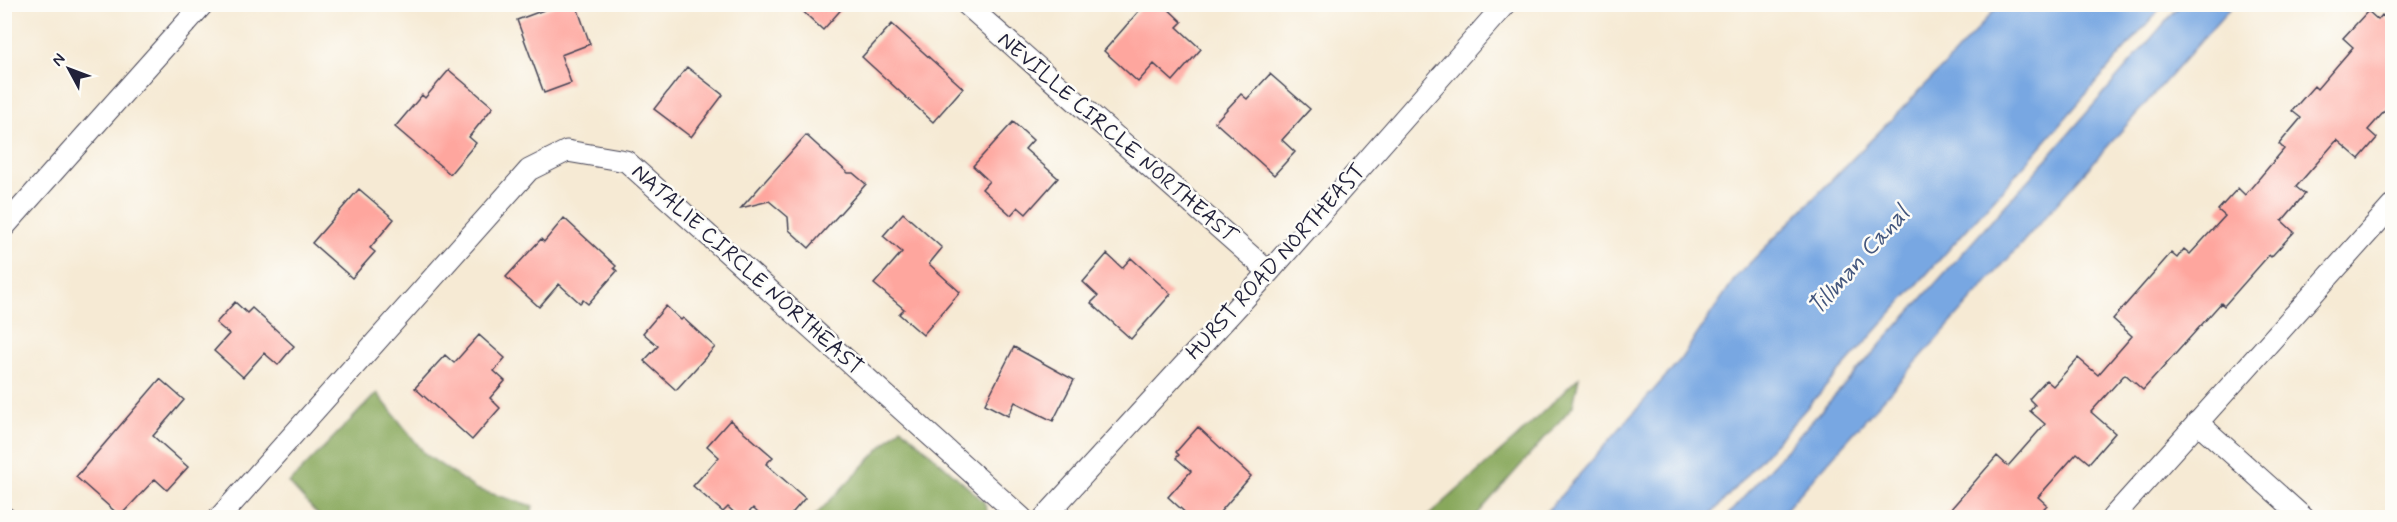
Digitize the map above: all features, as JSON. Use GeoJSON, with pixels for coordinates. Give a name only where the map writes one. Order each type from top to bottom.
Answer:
{"type":"FeatureCollection","features":[{"type":"Feature","properties":{"kind":"street"},"geometry":{"type":"LineString","coordinates":[[4,227],[203,4]]}},
{"type":"Feature","properties":{"kind":"street","name":"NEVILLE CIRCLE NORTHEAST"},"geometry":{"type":"LineString","coordinates":[[966,4],[1269,272]]}},
{"type":"Feature","properties":{"kind":"street","name":"HURST ROAD NORTHEAST"},"geometry":{"type":"LineString","coordinates":[[1044,518],[1269,272],[1505,4]]}},
{"type":"Feature","properties":{"kind":"street","name":"NATALIE CIRCLE NORTHEAST"},"geometry":{"type":"LineString","coordinates":[[219,518],[529,170],[567,151],[626,161],[1022,518]]}},
{"type":"Feature","properties":{"kind":"street"},"geometry":{"type":"LineString","coordinates":[[2112,518],[2392,206]]}},
{"type":"Feature","properties":{"kind":"street"},"geometry":{"type":"LineString","coordinates":[[2198,422],[2304,518]]}},
{"type":"Feature","properties":{"kind":"green space"},"geometry":{"type":"Polygon","coordinates":[[[1579,377],[1573,406],[1475,517],[1427,517],[1517,437],[1579,377]]]}},
{"type":"Feature","properties":{"kind":"green space"},"geometry":{"type":"Polygon","coordinates":[[[377,393],[425,454],[476,489],[533,506],[531,517],[320,517],[289,483],[377,393]]]}},
{"type":"Feature","properties":{"kind":"green space"},"geometry":{"type":"Polygon","coordinates":[[[901,427],[984,502],[989,517],[814,517],[901,427]]]}},
{"type":"Feature","properties":{"kind":"water","name":"Tillman Canal"},"geometry":{"type":"Polygon","coordinates":[[[1999,5],[2163,5],[2037,151],[1709,517],[1542,517],[1680,360],[1736,277],[1944,66],[1999,5]]]}},
{"type":"Feature","properties":{"kind":"water"},"geometry":{"type":"Polygon","coordinates":[[[2180,5],[2233,5],[1779,517],[1726,517],[2046,160],[2180,5]]]}},
{"type":"Feature","properties":{"kind":"building"},"geometry":{"type":"Polygon","coordinates":[[[560,4],[576,4],[590,44],[561,55],[571,83],[544,93],[517,20],[560,4]]]}},
{"type":"Feature","properties":{"kind":"building"},"geometry":{"type":"Polygon","coordinates":[[[795,4],[846,4],[823,30],[795,4]]]}},
{"type":"Feature","properties":{"kind":"building"},"geometry":{"type":"Polygon","coordinates":[[[1145,4],[1163,4],[1182,22],[1177,27],[1201,49],[1173,81],[1154,64],[1138,82],[1104,51],[1145,4]]]}},
{"type":"Feature","properties":{"kind":"building"},"geometry":{"type":"Polygon","coordinates":[[[2368,11],[2378,20],[2382,15],[2392,24],[2392,103],[2368,130],[2377,138],[2359,159],[2337,140],[2296,187],[2305,194],[2282,221],[2294,232],[2271,257],[2269,255],[2224,306],[2221,303],[2143,390],[2125,374],[2091,412],[2115,433],[2089,463],[2077,453],[2038,497],[2047,505],[2035,518],[1943,518],[1997,456],[2008,466],[2045,424],[2030,411],[2035,405],[2029,399],[2046,380],[2053,386],[2078,358],[2098,375],[2132,336],[2113,319],[2171,253],[2177,258],[2184,249],[2190,254],[2225,216],[2218,210],[2238,188],[2245,195],[2284,149],[2279,144],[2301,118],[2292,111],[2314,86],[2317,89],[2353,47],[2343,38],[2368,11]]]}},
{"type":"Feature","properties":{"kind":"building"},"geometry":{"type":"Polygon","coordinates":[[[892,24],[963,88],[933,122],[862,57],[892,24]]]}},
{"type":"Feature","properties":{"kind":"building"},"geometry":{"type":"Polygon","coordinates":[[[687,67],[723,95],[691,137],[654,109],[687,67]]]}},
{"type":"Feature","properties":{"kind":"building"},"geometry":{"type":"Polygon","coordinates":[[[449,70],[493,107],[469,137],[476,143],[450,174],[395,127],[422,95],[425,98],[449,70]]]}},
{"type":"Feature","properties":{"kind":"building"},"geometry":{"type":"Polygon","coordinates":[[[1270,74],[1310,109],[1282,140],[1295,152],[1274,175],[1215,122],[1241,94],[1247,99],[1270,74]]]}},
{"type":"Feature","properties":{"kind":"building"},"geometry":{"type":"Polygon","coordinates":[[[1013,122],[1033,140],[1025,149],[1058,178],[1026,214],[1018,207],[1011,215],[982,189],[989,181],[973,166],[1013,122]]]}},
{"type":"Feature","properties":{"kind":"building"},"geometry":{"type":"Polygon","coordinates":[[[806,135],[848,173],[853,173],[866,184],[809,248],[789,230],[788,217],[769,201],[741,208],[806,135]]]}},
{"type":"Feature","properties":{"kind":"building"},"geometry":{"type":"Polygon","coordinates":[[[359,189],[394,219],[370,248],[375,252],[352,278],[312,243],[359,189]]]}},
{"type":"Feature","properties":{"kind":"building"},"geometry":{"type":"Polygon","coordinates":[[[903,213],[942,248],[929,264],[960,292],[923,335],[899,314],[904,309],[874,284],[902,252],[883,236],[903,213]]]}},
{"type":"Feature","properties":{"kind":"building"},"geometry":{"type":"Polygon","coordinates":[[[564,218],[616,266],[614,268],[617,271],[588,304],[583,300],[580,303],[559,284],[539,307],[506,277],[541,239],[544,242],[564,218]]]}},
{"type":"Feature","properties":{"kind":"building"},"geometry":{"type":"Polygon","coordinates":[[[1107,254],[1122,268],[1131,258],[1171,294],[1131,339],[1091,303],[1098,296],[1083,282],[1107,254]]]}},
{"type":"Feature","properties":{"kind":"building"},"geometry":{"type":"Polygon","coordinates":[[[235,302],[247,313],[252,308],[294,346],[278,365],[264,353],[243,377],[214,351],[229,334],[216,323],[235,302]]]}},
{"type":"Feature","properties":{"kind":"building"},"geometry":{"type":"Polygon","coordinates":[[[666,306],[715,347],[676,390],[644,361],[658,346],[643,333],[666,306]]]}},
{"type":"Feature","properties":{"kind":"building"},"geometry":{"type":"Polygon","coordinates":[[[479,335],[505,358],[494,371],[505,381],[490,398],[500,408],[472,440],[415,388],[445,355],[454,363],[479,335]]]}},
{"type":"Feature","properties":{"kind":"building"},"geometry":{"type":"Polygon","coordinates":[[[1014,347],[1074,380],[1053,421],[1015,402],[1008,416],[985,404],[1014,347]]]}},
{"type":"Feature","properties":{"kind":"building"},"geometry":{"type":"Polygon","coordinates":[[[160,379],[184,400],[153,436],[188,467],[167,490],[155,479],[120,516],[76,477],[160,379]]]}},
{"type":"Feature","properties":{"kind":"building"},"geometry":{"type":"Polygon","coordinates":[[[730,420],[773,457],[766,464],[805,498],[788,518],[763,518],[753,508],[744,518],[740,518],[728,507],[723,512],[693,486],[719,457],[707,446],[730,420]]]}},
{"type":"Feature","properties":{"kind":"building"},"geometry":{"type":"Polygon","coordinates":[[[1198,427],[1251,476],[1215,518],[1191,518],[1168,497],[1191,471],[1176,458],[1179,455],[1176,452],[1198,427]]]}}]}
